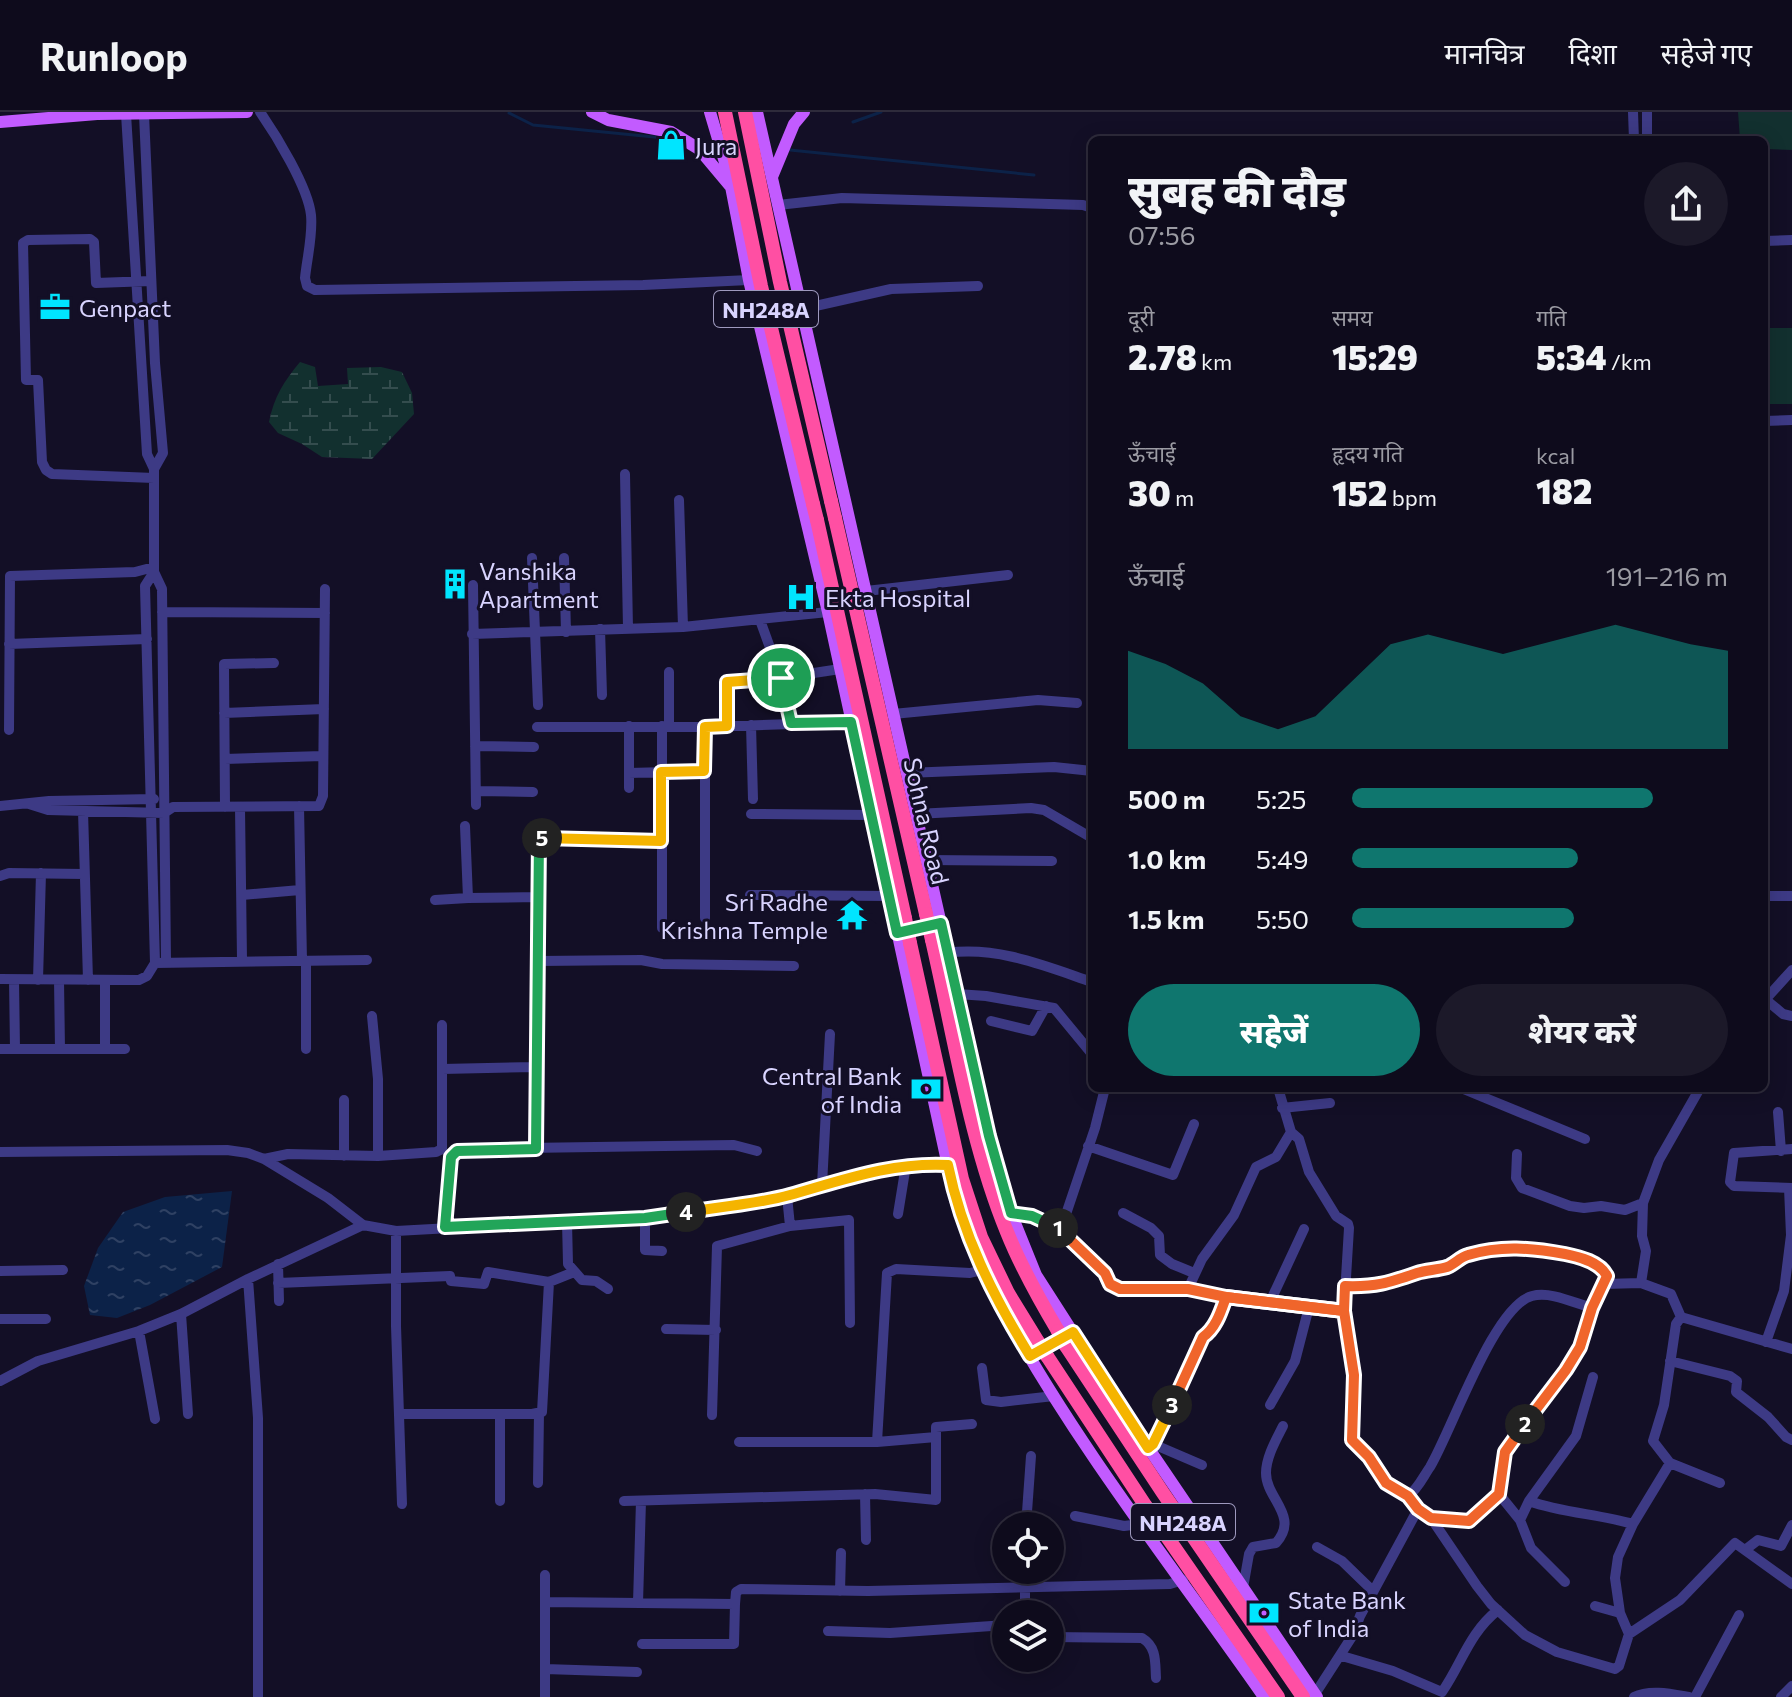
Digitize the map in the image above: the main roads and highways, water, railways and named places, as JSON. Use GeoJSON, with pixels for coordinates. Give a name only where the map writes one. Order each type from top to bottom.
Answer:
{"type":"FeatureCollection","features":[{"type":"Feature","properties":{"kind":"highway","name":"Sohna Road"},"geometry":{"type":"LineString","coordinates":[[745,112],[780,282],[984,1166],[1006,1231],[1028,1280],[1066,1336],[1145,1467],[1312,1696]]}},
{"type":"Feature","properties":{"kind":"highway","name":"Sohna Road"},"geometry":{"type":"LineString","coordinates":[[725,113],[811,513],[962,1179],[981,1237],[1008,1293],[1047,1356],[1145,1505],[1278,1697]]}},
{"type":"Feature","properties":{"kind":"main road"},"geometry":{"type":"LineString","coordinates":[[0,122],[126,114],[247,112]]}},
{"type":"Feature","properties":{"kind":"main road"},"geometry":{"type":"LineString","coordinates":[[592,112],[608,120],[671,132],[699,149],[732,189]]}},
{"type":"Feature","properties":{"kind":"main road"},"geometry":{"type":"LineString","coordinates":[[710,112],[732,189],[749,280],[811,513],[851,722],[956,1203],[982,1270],[1054,1396],[1140,1524],[1264,1697]]}},
{"type":"Feature","properties":{"kind":"main road"},"geometry":{"type":"LineString","coordinates":[[757,112],[989,1136],[1011,1213],[1036,1275],[1066,1336],[1151,1446],[1312,1696]]}},
{"type":"Feature","properties":{"kind":"main road"},"geometry":{"type":"LineString","coordinates":[[772,177],[794,124],[804,112]]}},
{"type":"Feature","properties":{"kind":"main road"},"geometry":{"type":"LineString","coordinates":[[811,513],[848,507]]}},
{"type":"Feature","properties":{"kind":"main road"},"geometry":{"type":"LineString","coordinates":[[897,933],[941,923]]}},
{"type":"Feature","properties":{"kind":"main road"},"geometry":{"type":"LineString","coordinates":[[1030,1356],[1066,1336]]}},
{"type":"Feature","properties":{"kind":"water"},"geometry":{"type":"Polygon","coordinates":[[[232,1191],[222,1267],[150,1305],[117,1318],[90,1315],[84,1286],[98,1248],[123,1212],[165,1197],[232,1191]]]}},
{"type":"Feature","properties":{"kind":"waterway"},"geometry":{"type":"LineString","coordinates":[[853,122],[881,112]]}},
{"type":"Feature","properties":{"kind":"waterway"},"geometry":{"type":"LineString","coordinates":[[509,113],[533,125],[664,138]]}},
{"type":"Feature","properties":{"kind":"waterway"},"geometry":{"type":"LineString","coordinates":[[790,150],[1034,175]]}},
{"type":"Feature","properties":{"kind":"place","name":"Jura"},"geometry":{"type":"Point","coordinates":[671,145]}},
{"type":"Feature","properties":{"kind":"place","name":"Genpact"},"geometry":{"type":"Point","coordinates":[55,307]}},
{"type":"Feature","properties":{"kind":"place","name":"Vanshika Apartment"},"geometry":{"type":"Point","coordinates":[455,584]}},
{"type":"Feature","properties":{"kind":"place","name":"Ekta Hospital"},"geometry":{"type":"Point","coordinates":[801,597]}},
{"type":"Feature","properties":{"kind":"place","name":"Sri Radhe Krishna Temple"},"geometry":{"type":"Point","coordinates":[852,915]}},
{"type":"Feature","properties":{"kind":"place","name":"Central Bank of India"},"geometry":{"type":"Point","coordinates":[926,1089]}},
{"type":"Feature","properties":{"kind":"place","name":"State Bank of India"},"geometry":{"type":"Point","coordinates":[1264,1613]}}]}
